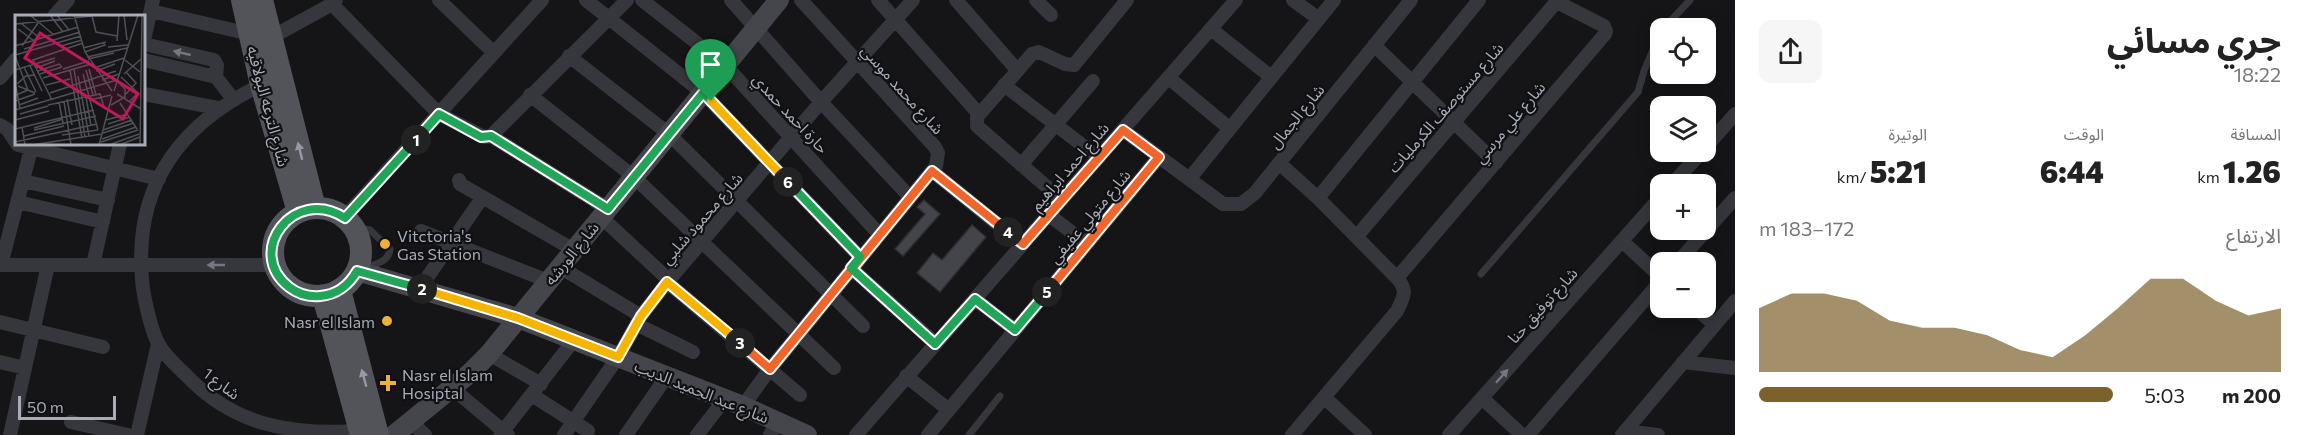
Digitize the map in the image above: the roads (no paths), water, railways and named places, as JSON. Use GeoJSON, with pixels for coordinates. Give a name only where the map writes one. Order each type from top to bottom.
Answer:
{"type":"FeatureCollection","features":[{"type":"Feature","properties":{"kind":"main road","name":"شارع الترعه البولاقيه"},"geometry":{"type":"LineString","coordinates":[[242,0],[261,35],[306,210]]}},
{"type":"Feature","properties":{"kind":"main road","name":"شارع الترعه البولاقيه"},"geometry":{"type":"LineString","coordinates":[[262,0],[261,85],[306,210]]}},
{"type":"Feature","properties":{"kind":"main road"},"geometry":{"type":"LineString","coordinates":[[306,210],[330,210],[349,222],[360,243],[360,262],[349,282],[332,293],[308,296],[293,290],[281,279],[274,265],[273,247],[278,230],[283,223],[306,210]]}},
{"type":"Feature","properties":{"kind":"main road"},"geometry":{"type":"LineString","coordinates":[[332,293],[366,434]]}},
{"type":"Feature","properties":{"kind":"street"},"geometry":{"type":"LineString","coordinates":[[49,0],[60,8]]}},
{"type":"Feature","properties":{"kind":"street"},"geometry":{"type":"LineString","coordinates":[[439,0],[493,52]]}},
{"type":"Feature","properties":{"kind":"street"},"geometry":{"type":"LineString","coordinates":[[349,222],[439,114],[542,0]]}},
{"type":"Feature","properties":{"kind":"street"},"geometry":{"type":"LineString","coordinates":[[586,0],[703,93],[770,164],[855,263],[935,344]]}},
{"type":"Feature","properties":{"kind":"street"},"geometry":{"type":"LineString","coordinates":[[491,136],[627,0]]}},
{"type":"Feature","properties":{"kind":"street","name":"حارة احمد حمدي"},"geometry":{"type":"LineString","coordinates":[[642,0],[725,65],[879,234]]}},
{"type":"Feature","properties":{"kind":"street"},"geometry":{"type":"LineString","coordinates":[[731,0],[821,102],[910,197]]}},
{"type":"Feature","properties":{"kind":"street","name":"شارع الورشه"},"geometry":{"type":"LineString","coordinates":[[394,435],[418,429],[452,388],[489,354],[779,0]]}},
{"type":"Feature","properties":{"kind":"street","name":"شارع محمد موسي"},"geometry":{"type":"LineString","coordinates":[[801,0],[935,147],[938,159],[932,171]]}},
{"type":"Feature","properties":{"kind":"street"},"geometry":{"type":"LineString","coordinates":[[878,0],[979,114]]}},
{"type":"Feature","properties":{"kind":"street","name":"شارع محمود شلبي"},"geometry":{"type":"LineString","coordinates":[[564,435],[618,357],[638,320],[668,281],[821,102],[913,0]]}},
{"type":"Feature","properties":{"kind":"street"},"geometry":{"type":"LineString","coordinates":[[956,0],[1017,70]]}},
{"type":"Feature","properties":{"kind":"street"},"geometry":{"type":"LineString","coordinates":[[1036,0],[1051,15]]}},
{"type":"Feature","properties":{"kind":"street"},"geometry":{"type":"LineString","coordinates":[[1062,200],[977,126],[976,120],[1032,54],[1043,53],[1065,64],[1074,65],[1127,0]]}},
{"type":"Feature","properties":{"kind":"street","name":"شارع احمد ابراهيم"},"geometry":{"type":"LineString","coordinates":[[856,435],[1236,0]]}},
{"type":"Feature","properties":{"kind":"street"},"geometry":{"type":"LineString","coordinates":[[1293,0],[1319,19]]}},
{"type":"Feature","properties":{"kind":"street"},"geometry":{"type":"LineString","coordinates":[[1123,130],[1190,178],[1334,0]]}},
{"type":"Feature","properties":{"kind":"street","name":"شارع الجمال"},"geometry":{"type":"LineString","coordinates":[[1190,178],[1223,204],[1232,205],[1249,199],[1411,0]]}},
{"type":"Feature","properties":{"kind":"street"},"geometry":{"type":"LineString","coordinates":[[1318,198],[1479,0]]}},
{"type":"Feature","properties":{"kind":"street","name":"شارع مستوصف الكرمليات"},"geometry":{"type":"LineString","coordinates":[[1357,236],[1558,1]]}},
{"type":"Feature","properties":{"kind":"street","name":"شارع علي مرسي"},"geometry":{"type":"LineString","coordinates":[[1398,278],[1606,31],[1604,26],[1558,1]]}},
{"type":"Feature","properties":{"kind":"street"},"geometry":{"type":"LineString","coordinates":[[146,33],[152,5],[261,35],[334,2],[439,114],[481,137],[491,136],[604,213],[668,281],[800,395]]}},
{"type":"Feature","properties":{"kind":"street"},"geometry":{"type":"LineString","coordinates":[[1211,29],[1271,77]]}},
{"type":"Feature","properties":{"kind":"street"},"geometry":{"type":"LineString","coordinates":[[146,43],[214,60],[217,71],[233,99]]}},
{"type":"Feature","properties":{"kind":"street"},"geometry":{"type":"LineString","coordinates":[[1374,45],[1496,163]]}},
{"type":"Feature","properties":{"kind":"street"},"geometry":{"type":"LineString","coordinates":[[569,56],[669,135],[863,326]]}},
{"type":"Feature","properties":{"kind":"street"},"geometry":{"type":"LineString","coordinates":[[0,78],[15,60]]}},
{"type":"Feature","properties":{"kind":"street"},"geometry":{"type":"LineString","coordinates":[[146,60],[217,71]]}},
{"type":"Feature","properties":{"kind":"street"},"geometry":{"type":"LineString","coordinates":[[1169,78],[1229,128]]}},
{"type":"Feature","properties":{"kind":"street"},"geometry":{"type":"LineString","coordinates":[[1021,165],[1093,81]]}},
{"type":"Feature","properties":{"kind":"street","name":"شارع 1"},"geometry":{"type":"LineString","coordinates":[[261,85],[218,108],[184,140],[159,179],[146,212],[142,238],[143,299],[158,344],[197,387],[216,402],[261,425],[293,433],[366,434]]}},
{"type":"Feature","properties":{"kind":"street"},"geometry":{"type":"LineString","coordinates":[[1004,86],[1099,158]]}},
{"type":"Feature","properties":{"kind":"street"},"geometry":{"type":"LineString","coordinates":[[146,94],[218,108]]}},
{"type":"Feature","properties":{"kind":"street"},"geometry":{"type":"LineString","coordinates":[[530,95],[634,177],[834,368]]}},
{"type":"Feature","properties":{"kind":"street"},"geometry":{"type":"LineString","coordinates":[[1716,136],[1735,114]]}},
{"type":"Feature","properties":{"kind":"street"},"geometry":{"type":"LineString","coordinates":[[0,142],[2,126],[10,132],[15,141]]}},
{"type":"Feature","properties":{"kind":"street"},"geometry":{"type":"LineString","coordinates":[[25,146],[159,179]]}},
{"type":"Feature","properties":{"kind":"street"},"geometry":{"type":"LineString","coordinates":[[93,265],[120,146]]}},
{"type":"Feature","properties":{"kind":"street"},"geometry":{"type":"LineString","coordinates":[[31,148],[1,265],[274,265]]}},
{"type":"Feature","properties":{"kind":"street","name":"شارع متولي عفيفي"},"geometry":{"type":"LineString","coordinates":[[928,435],[1159,157]]}},
{"type":"Feature","properties":{"kind":"street"},"geometry":{"type":"LineString","coordinates":[[1681,174],[1693,162]]}},
{"type":"Feature","properties":{"kind":"street"},"geometry":{"type":"LineString","coordinates":[[1279,163],[1318,198],[1398,278],[1404,285],[1406,295],[1397,311],[1292,435]]}},
{"type":"Feature","properties":{"kind":"street"},"geometry":{"type":"LineString","coordinates":[[743,406],[830,294],[932,171],[1023,244]]}},
{"type":"Feature","properties":{"kind":"street"},"geometry":{"type":"LineString","coordinates":[[459,180],[460,184],[482,198],[574,250]]}},
{"type":"Feature","properties":{"kind":"street"},"geometry":{"type":"LineString","coordinates":[[23,181],[108,200]]}},
{"type":"Feature","properties":{"kind":"street"},"geometry":{"type":"LineString","coordinates":[[420,288],[482,198]]}},
{"type":"Feature","properties":{"kind":"street"},"geometry":{"type":"LineString","coordinates":[[1687,252],[1735,198]]}},
{"type":"Feature","properties":{"kind":"street"},"geometry":{"type":"LineString","coordinates":[[18,202],[103,222]]}},
{"type":"Feature","properties":{"kind":"street","name":"شارع توفيق حنا"},"geometry":{"type":"LineString","coordinates":[[1449,435],[1650,209]]}},
{"type":"Feature","properties":{"kind":"street"},"geometry":{"type":"LineString","coordinates":[[1049,215],[1087,244]]}},
{"type":"Feature","properties":{"kind":"street"},"geometry":{"type":"LineString","coordinates":[[421,231],[450,243],[554,274],[693,352]]}},
{"type":"Feature","properties":{"kind":"street"},"geometry":{"type":"LineString","coordinates":[[1622,241],[1650,267]]}},
{"type":"Feature","properties":{"kind":"street"},"geometry":{"type":"LineString","coordinates":[[10,435],[48,265]]}},
{"type":"Feature","properties":{"kind":"street","name":"شارع عبد الحميد الديب"},"geometry":{"type":"LineString","coordinates":[[357,271],[518,318],[743,406],[774,428],[807,435]]}},
{"type":"Feature","properties":{"kind":"street"},"geometry":{"type":"LineString","coordinates":[[1528,435],[1650,294]]}},
{"type":"Feature","properties":{"kind":"street"},"geometry":{"type":"LineString","coordinates":[[975,299],[1015,330]]}},
{"type":"Feature","properties":{"kind":"street"},"geometry":{"type":"LineString","coordinates":[[1624,433],[1735,301]]}},
{"type":"Feature","properties":{"kind":"street"},"geometry":{"type":"LineString","coordinates":[[1706,318],[1715,326]]}},
{"type":"Feature","properties":{"kind":"street"},"geometry":{"type":"LineString","coordinates":[[0,322],[103,347]]}},
{"type":"Feature","properties":{"kind":"street"},"geometry":{"type":"LineString","coordinates":[[452,388],[503,434],[574,340]]}},
{"type":"Feature","properties":{"kind":"street"},"geometry":{"type":"LineString","coordinates":[[137,435],[158,344]]}},
{"type":"Feature","properties":{"kind":"street"},"geometry":{"type":"LineString","coordinates":[[489,354],[588,431]]}},
{"type":"Feature","properties":{"kind":"street"},"geometry":{"type":"LineString","coordinates":[[0,362],[25,368]]}},
{"type":"Feature","properties":{"kind":"street"},"geometry":{"type":"LineString","coordinates":[[1683,362],[1735,368]]}},
{"type":"Feature","properties":{"kind":"street"},"geometry":{"type":"LineString","coordinates":[[626,435],[667,376]]}},
{"type":"Feature","properties":{"kind":"street"},"geometry":{"type":"LineString","coordinates":[[906,376],[949,410]]}},
{"type":"Feature","properties":{"kind":"street"},"geometry":{"type":"LineString","coordinates":[[1324,397],[1365,435]]}},
{"type":"Feature","properties":{"kind":"street"},"geometry":{"type":"LineString","coordinates":[[1482,398],[1522,435]]}},
{"type":"Feature","properties":{"kind":"street"},"geometry":{"type":"LineString","coordinates":[[697,435],[725,399]]}},
{"type":"Feature","properties":{"kind":"street"},"geometry":{"type":"LineString","coordinates":[[71,422],[128,435]]}},
{"type":"Feature","properties":{"kind":"street"},"geometry":{"type":"LineString","coordinates":[[1624,433],[1658,435]]}},
{"type":"Feature","properties":{"kind":"lane"},"geometry":{"type":"LineString","coordinates":[[1673,18],[1690,0]]}},
{"type":"Feature","properties":{"kind":"lane"},"geometry":{"type":"LineString","coordinates":[[1481,274],[1638,92],[1650,57]]}},
{"type":"Feature","properties":{"kind":"lane"},"geometry":{"type":"LineString","coordinates":[[969,435],[1000,396]]}},
{"type":"Feature","properties":{"kind":"place","name":"Vitctoria's Gas Station"},"geometry":{"type":"Point","coordinates":[385,244]}},
{"type":"Feature","properties":{"kind":"place","name":"Nasr el Islam"},"geometry":{"type":"Point","coordinates":[387,321]}},
{"type":"Feature","properties":{"kind":"place","name":"Nasr el Islam Hosiptal"},"geometry":{"type":"Point","coordinates":[388,383]}}]}
